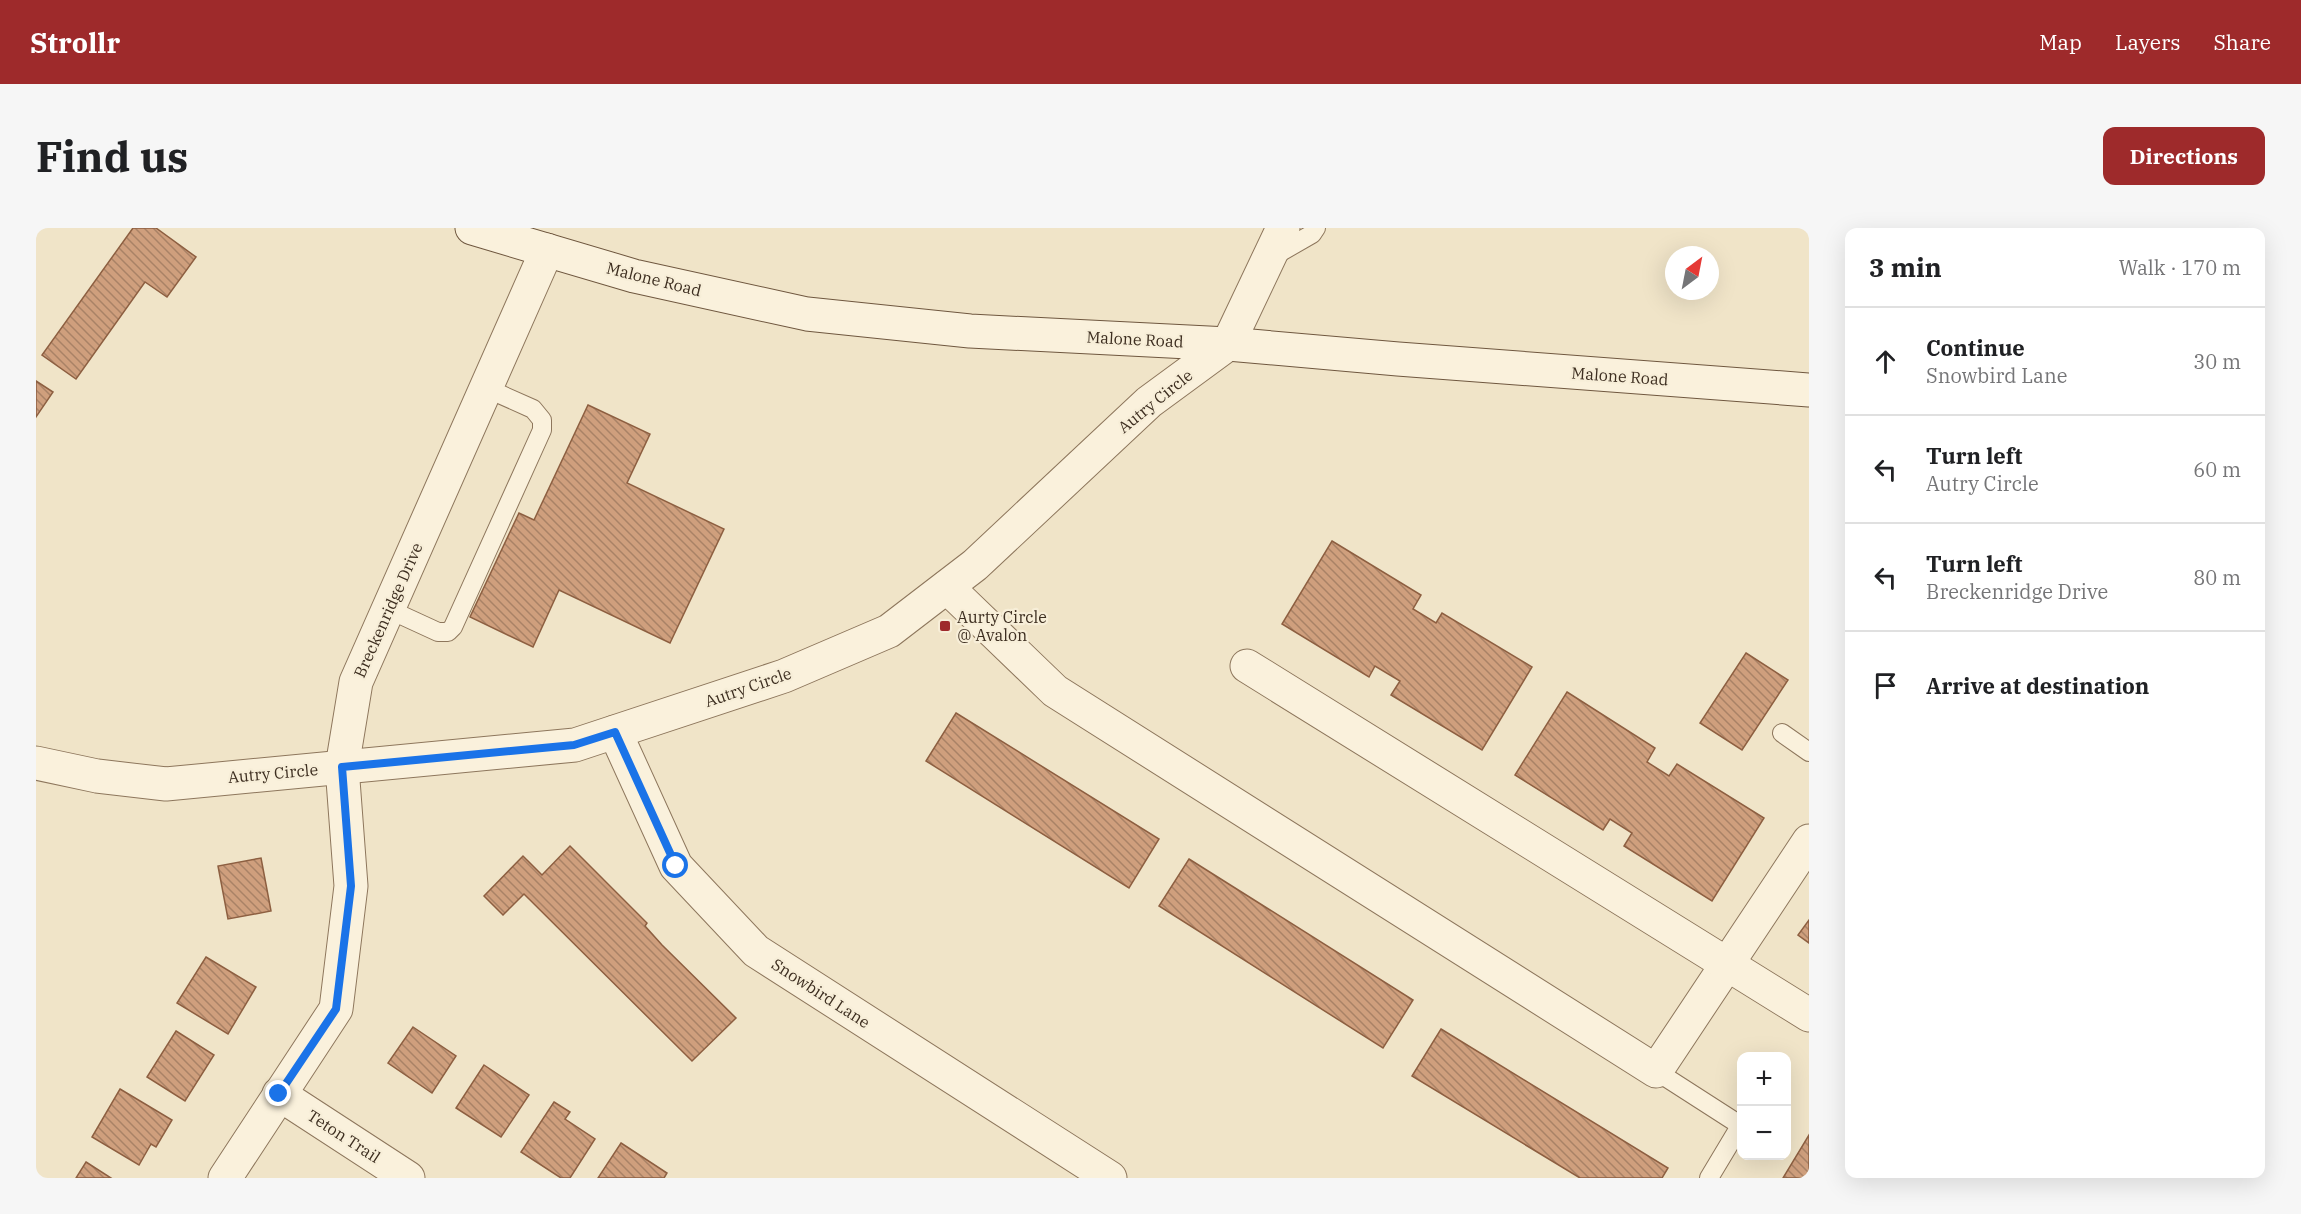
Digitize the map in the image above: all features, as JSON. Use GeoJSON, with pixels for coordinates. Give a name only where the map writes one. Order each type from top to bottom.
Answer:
{"type":"FeatureCollection","features":[{"type":"Feature","properties":{"kind":"street","name":"Malone Road"},"geometry":{"type":"LineString","coordinates":[[472,228],[634,276],[807,314],[970,331],[1228,344],[1809,390]]}},
{"type":"Feature","properties":{"kind":"street","name":"Autry Circle"},"geometry":{"type":"LineString","coordinates":[[36,763],[97,776],[166,783],[574,745],[784,676],[889,632],[975,565],[1149,402],[1228,344],[1283,228]]}},
{"type":"Feature","properties":{"kind":"street","name":"Breckenridge Drive"},"geometry":{"type":"LineString","coordinates":[[225,1178],[336,1009],[351,886],[342,767],[356,682],[547,250]]}},
{"type":"Feature","properties":{"kind":"street"},"geometry":{"type":"LineString","coordinates":[[946,587],[1055,691],[1656,1071],[1809,841]]}},
{"type":"Feature","properties":{"kind":"street"},"geometry":{"type":"LineString","coordinates":[[1247,666],[1809,1015]]}},
{"type":"Feature","properties":{"kind":"street","name":"Snowbird Lane"},"geometry":{"type":"LineString","coordinates":[[615,732],[676,866],[756,951],[1110,1178]]}},
{"type":"Feature","properties":{"kind":"street","name":"Teton Trail"},"geometry":{"type":"LineString","coordinates":[[279,1094],[408,1178]]}},
{"type":"Feature","properties":{"kind":"lane"},"geometry":{"type":"LineString","coordinates":[[1268,259],[1312,234],[1316,228]]}},
{"type":"Feature","properties":{"kind":"lane"},"geometry":{"type":"LineString","coordinates":[[388,609],[438,632],[448,632],[453,627],[538,440],[542,430],[542,420],[533,409],[486,388]]}},
{"type":"Feature","properties":{"kind":"lane"},"geometry":{"type":"LineString","coordinates":[[1782,733],[1809,752]]}},
{"type":"Feature","properties":{"kind":"lane"},"geometry":{"type":"LineString","coordinates":[[1656,1071],[1737,1122]]}},
{"type":"Feature","properties":{"kind":"lane"},"geometry":{"type":"LineString","coordinates":[[1709,1178],[1737,1131]]}},
{"type":"Feature","properties":{"kind":"building"},"geometry":{"type":"Polygon","coordinates":[[[133,228],[156,228],[196,257],[167,297],[145,282],[76,379],[42,355],[133,228]]]}},
{"type":"Feature","properties":{"kind":"building"},"geometry":{"type":"Polygon","coordinates":[[[36,381],[53,392],[36,417],[36,381]]]}},
{"type":"Feature","properties":{"kind":"building"},"geometry":{"type":"Polygon","coordinates":[[[588,405],[650,434],[627,483],[724,529],[670,643],[559,590],[533,647],[470,617],[519,513],[534,520],[588,405]]]}},
{"type":"Feature","properties":{"kind":"building"},"geometry":{"type":"Polygon","coordinates":[[[1332,541],[1421,595],[1413,609],[1436,623],[1442,613],[1532,667],[1482,750],[1391,695],[1400,681],[1375,666],[1369,677],[1282,624],[1332,541]]]}},
{"type":"Feature","properties":{"kind":"building"},"geometry":{"type":"Polygon","coordinates":[[[1746,653],[1788,680],[1742,750],[1700,723],[1746,653]]]}},
{"type":"Feature","properties":{"kind":"building"},"geometry":{"type":"Polygon","coordinates":[[[1567,692],[1655,748],[1647,762],[1669,776],[1677,764],[1764,818],[1712,901],[1624,846],[1632,833],[1610,819],[1603,830],[1515,775],[1567,692]]]}},
{"type":"Feature","properties":{"kind":"building"},"geometry":{"type":"Polygon","coordinates":[[[956,713],[1159,839],[1129,888],[926,761],[956,713]]]}},
{"type":"Feature","properties":{"kind":"building"},"geometry":{"type":"Polygon","coordinates":[[[570,846],[647,923],[645,926],[662,945],[736,1018],[692,1061],[524,894],[503,915],[484,896],[523,856],[542,875],[570,846]]]}},
{"type":"Feature","properties":{"kind":"building"},"geometry":{"type":"Polygon","coordinates":[[[261,858],[271,911],[228,919],[218,866],[261,858]]]}},
{"type":"Feature","properties":{"kind":"building"},"geometry":{"type":"Polygon","coordinates":[[[1189,859],[1413,1000],[1383,1048],[1159,906],[1189,859]]]}},
{"type":"Feature","properties":{"kind":"building"},"geometry":{"type":"Polygon","coordinates":[[[1809,920],[1809,943],[1798,935],[1809,920]]]}},
{"type":"Feature","properties":{"kind":"building"},"geometry":{"type":"Polygon","coordinates":[[[206,957],[256,987],[228,1034],[177,1003],[206,957]]]}},
{"type":"Feature","properties":{"kind":"building"},"geometry":{"type":"Polygon","coordinates":[[[413,1027],[456,1056],[432,1093],[388,1063],[413,1027]]]}},
{"type":"Feature","properties":{"kind":"building"},"geometry":{"type":"Polygon","coordinates":[[[1441,1029],[1668,1168],[1662,1178],[1580,1178],[1412,1076],[1441,1029]]]}},
{"type":"Feature","properties":{"kind":"building"},"geometry":{"type":"Polygon","coordinates":[[[176,1031],[214,1055],[185,1101],[147,1077],[176,1031]]]}},
{"type":"Feature","properties":{"kind":"building"},"geometry":{"type":"Polygon","coordinates":[[[484,1065],[529,1095],[501,1137],[456,1108],[484,1065]]]}},
{"type":"Feature","properties":{"kind":"building"},"geometry":{"type":"Polygon","coordinates":[[[120,1089],[172,1120],[156,1147],[151,1144],[139,1165],[92,1137],[120,1089]]]}},
{"type":"Feature","properties":{"kind":"building"},"geometry":{"type":"Polygon","coordinates":[[[554,1102],[570,1112],[565,1119],[595,1139],[570,1178],[561,1178],[521,1152],[554,1102]]]}},
{"type":"Feature","properties":{"kind":"building"},"geometry":{"type":"Polygon","coordinates":[[[1809,1135],[1809,1178],[1783,1178],[1809,1135]]]}},
{"type":"Feature","properties":{"kind":"building"},"geometry":{"type":"Polygon","coordinates":[[[621,1143],[667,1173],[664,1178],[598,1178],[621,1143]]]}},
{"type":"Feature","properties":{"kind":"building"},"geometry":{"type":"Polygon","coordinates":[[[86,1162],[111,1178],[76,1178],[86,1162]]]}},
{"type":"Feature","properties":{"kind":"place","name":"Aurty Circle @ Avalon"},"geometry":{"type":"Point","coordinates":[945,626]}},
{"type":"Feature","properties":{"kind":"route"},"geometry":{"type":"LineString","coordinates":[[279,1094],[336,1009],[351,886],[342,767],[574,745],[615,732],[676,866]]}}]}
